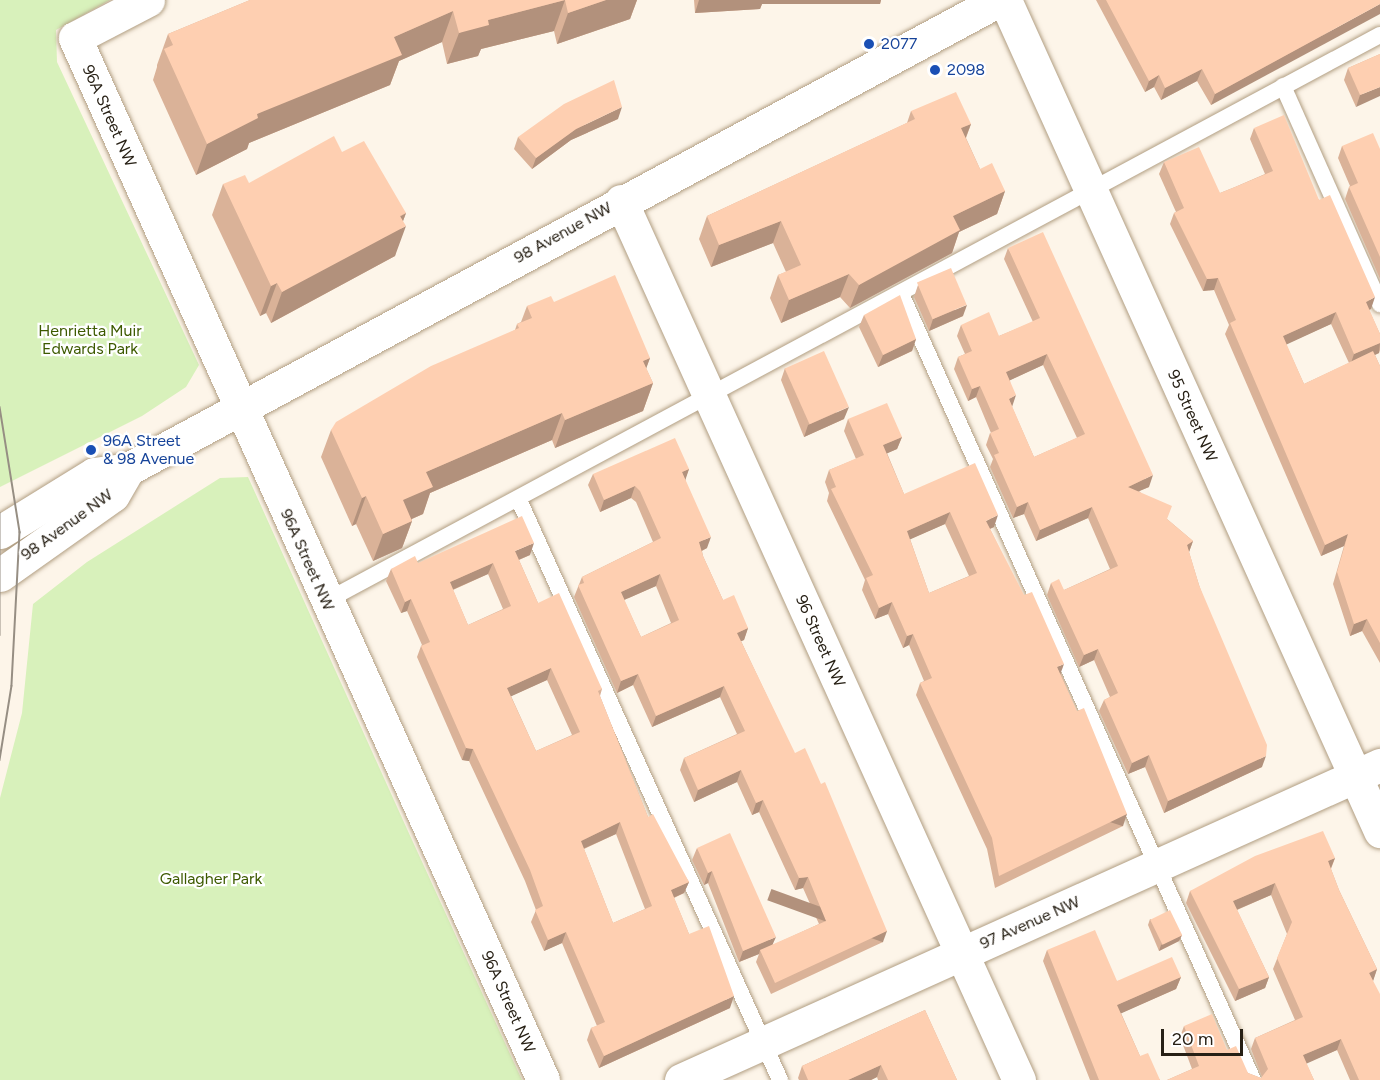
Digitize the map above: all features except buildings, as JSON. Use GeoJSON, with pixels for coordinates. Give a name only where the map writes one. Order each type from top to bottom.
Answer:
{"type":"FeatureCollection","features":[{"type":"Feature","properties":{"kind":"street","name":"96A Street NW"},"geometry":{"type":"LineString","coordinates":[[148,0],[75,38],[239,409],[543,1080]]}},
{"type":"Feature","properties":{"kind":"street","name":"98 Avenue NW"},"geometry":{"type":"LineString","coordinates":[[0,532],[94,474],[128,468],[621,201],[999,0]]}},
{"type":"Feature","properties":{"kind":"street","name":"95 Street NW"},"geometry":{"type":"LineString","coordinates":[[1005,0],[1091,194],[1368,771],[1380,831]]}},
{"type":"Feature","properties":{"kind":"street","name":"96 Street NW"},"geometry":{"type":"LineString","coordinates":[[621,201],[1018,1080]]}},
{"type":"Feature","properties":{"kind":"street","name":"98 Avenue NW"},"geometry":{"type":"LineString","coordinates":[[0,575],[113,495],[128,468]]}},
{"type":"Feature","properties":{"kind":"street","name":"97 Avenue NW"},"geometry":{"type":"LineString","coordinates":[[681,1080],[1368,771]]}},
{"type":"Feature","properties":{"kind":"lane"},"geometry":{"type":"LineString","coordinates":[[326,601],[902,296],[1091,194],[1283,86],[1380,36]]}},
{"type":"Feature","properties":{"kind":"lane"},"geometry":{"type":"LineString","coordinates":[[1283,86],[1380,304]]}},
{"type":"Feature","properties":{"kind":"lane"},"geometry":{"type":"LineString","coordinates":[[902,296],[1253,1080]]}},
{"type":"Feature","properties":{"kind":"lane"},"geometry":{"type":"LineString","coordinates":[[519,500],[780,1080]]}},
{"type":"Feature","properties":{"kind":"green space","name":"Henrietta Muir Edwards Park"},"geometry":{"type":"Polygon","coordinates":[[[0,0],[110,0],[56,30],[57,62],[199,365],[186,387],[142,416],[0,487],[0,0]]]}},
{"type":"Feature","properties":{"kind":"green space","name":"Gallagher Park"},"geometry":{"type":"Polygon","coordinates":[[[248,477],[522,1080],[0,1080],[0,798],[22,713],[33,604],[87,562],[220,478],[248,477]]]}},
{"type":"Feature","properties":{"kind":"tram line"},"geometry":{"type":"LineString","coordinates":[[0,407],[20,532],[12,686],[0,760]]}},
{"type":"Feature","properties":{"kind":"tram line"},"geometry":{"type":"LineString","coordinates":[[0,513],[0,635]]}},
{"type":"Feature","properties":{"kind":"place","name":"2077"},"geometry":{"type":"Point","coordinates":[869,44]}},
{"type":"Feature","properties":{"kind":"place","name":"2098"},"geometry":{"type":"Point","coordinates":[935,70]}},
{"type":"Feature","properties":{"kind":"place","name":"96A Street & 98 Avenue"},"geometry":{"type":"Point","coordinates":[91,450]}}]}
